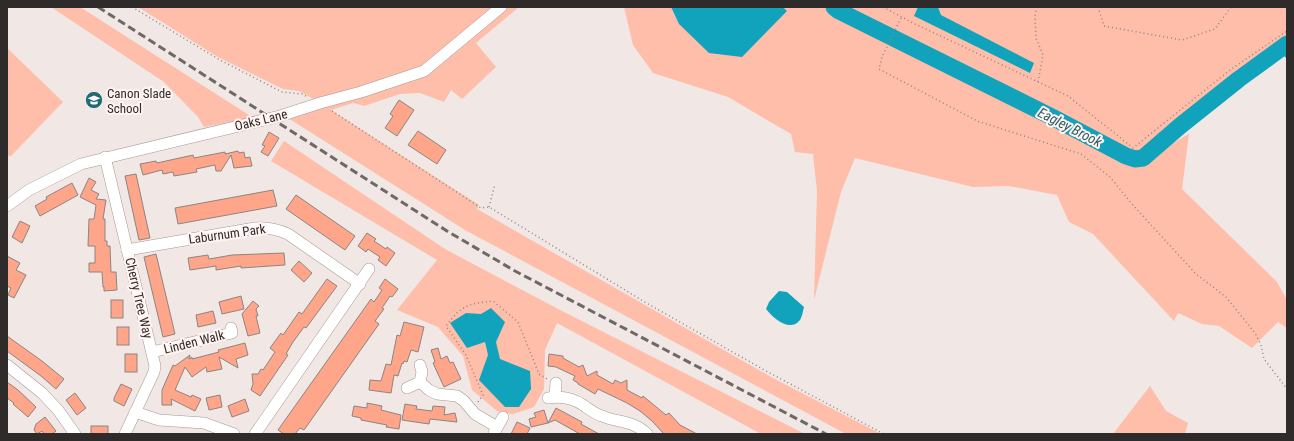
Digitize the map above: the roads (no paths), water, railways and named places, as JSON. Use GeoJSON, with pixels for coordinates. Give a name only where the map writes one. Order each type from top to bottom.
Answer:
{"type":"FeatureCollection","features":[{"type":"Feature","properties":{"kind":"street","name":"Oaks Lane"},"geometry":{"type":"LineString","coordinates":[[7,206],[29,190],[70,168],[81,164],[105,157],[271,119],[424,71],[501,7]]}},
{"type":"Feature","properties":{"kind":"street","name":"Cherry Tree Way"},"geometry":{"type":"LineString","coordinates":[[105,157],[155,366],[154,372],[125,434]]}},
{"type":"Feature","properties":{"kind":"street","name":"Laburnum Park"},"geometry":{"type":"LineString","coordinates":[[127,250],[267,227],[278,229],[288,234],[360,284]]}},
{"type":"Feature","properties":{"kind":"street"},"geometry":{"type":"LineString","coordinates":[[255,434],[370,269]]}},
{"type":"Feature","properties":{"kind":"street","name":"Linden Walk"},"geometry":{"type":"LineString","coordinates":[[152,352],[232,333],[231,328]]}},
{"type":"Feature","properties":{"kind":"street"},"geometry":{"type":"LineString","coordinates":[[7,365],[42,394],[58,410],[75,434]]}},
{"type":"Feature","properties":{"kind":"street"},"geometry":{"type":"LineString","coordinates":[[420,365],[422,372],[420,382]]}},
{"type":"Feature","properties":{"kind":"street"},"geometry":{"type":"LineString","coordinates":[[407,388],[420,382]]}},
{"type":"Feature","properties":{"kind":"street"},"geometry":{"type":"LineString","coordinates":[[420,382],[428,390],[437,394],[457,396],[495,431],[503,417]]}},
{"type":"Feature","properties":{"kind":"street"},"geometry":{"type":"LineString","coordinates":[[556,383],[552,397],[574,400],[601,416],[626,422],[636,426],[647,434]]}},
{"type":"Feature","properties":{"kind":"street"},"geometry":{"type":"LineString","coordinates":[[135,412],[159,420],[204,423],[234,434]]}},
{"type":"Feature","properties":{"kind":"water"},"geometry":{"type":"Polygon","coordinates":[[[671,7],[783,7],[787,11],[742,57],[709,53],[679,24],[671,7]]]}},
{"type":"Feature","properties":{"kind":"water"},"geometry":{"type":"Polygon","coordinates":[[[918,7],[938,7],[941,15],[1034,63],[1030,73],[914,16],[918,7]]]}},
{"type":"Feature","properties":{"kind":"water"},"geometry":{"type":"Polygon","coordinates":[[[779,291],[787,292],[804,307],[801,319],[796,324],[787,325],[782,323],[766,309],[769,302],[779,291]]]}},
{"type":"Feature","properties":{"kind":"water"},"geometry":{"type":"Polygon","coordinates":[[[491,308],[505,322],[496,342],[500,359],[530,371],[531,389],[519,407],[505,407],[479,380],[488,355],[485,342],[467,348],[450,323],[466,313],[481,314],[491,308]]]}},
{"type":"Feature","properties":{"kind":"waterway","name":"Eagley Brook"},"geometry":{"type":"LineString","coordinates":[[834,7],[839,11],[1052,117],[1126,156],[1135,159],[1143,158],[1239,79],[1287,44]]}},
{"type":"Feature","properties":{"kind":"railway"},"geometry":{"type":"LineString","coordinates":[[98,7],[447,231],[515,271],[826,434]]}},
{"type":"Feature","properties":{"kind":"place","name":"Canon Slade School"},"geometry":{"type":"Point","coordinates":[94,100]}}]}
